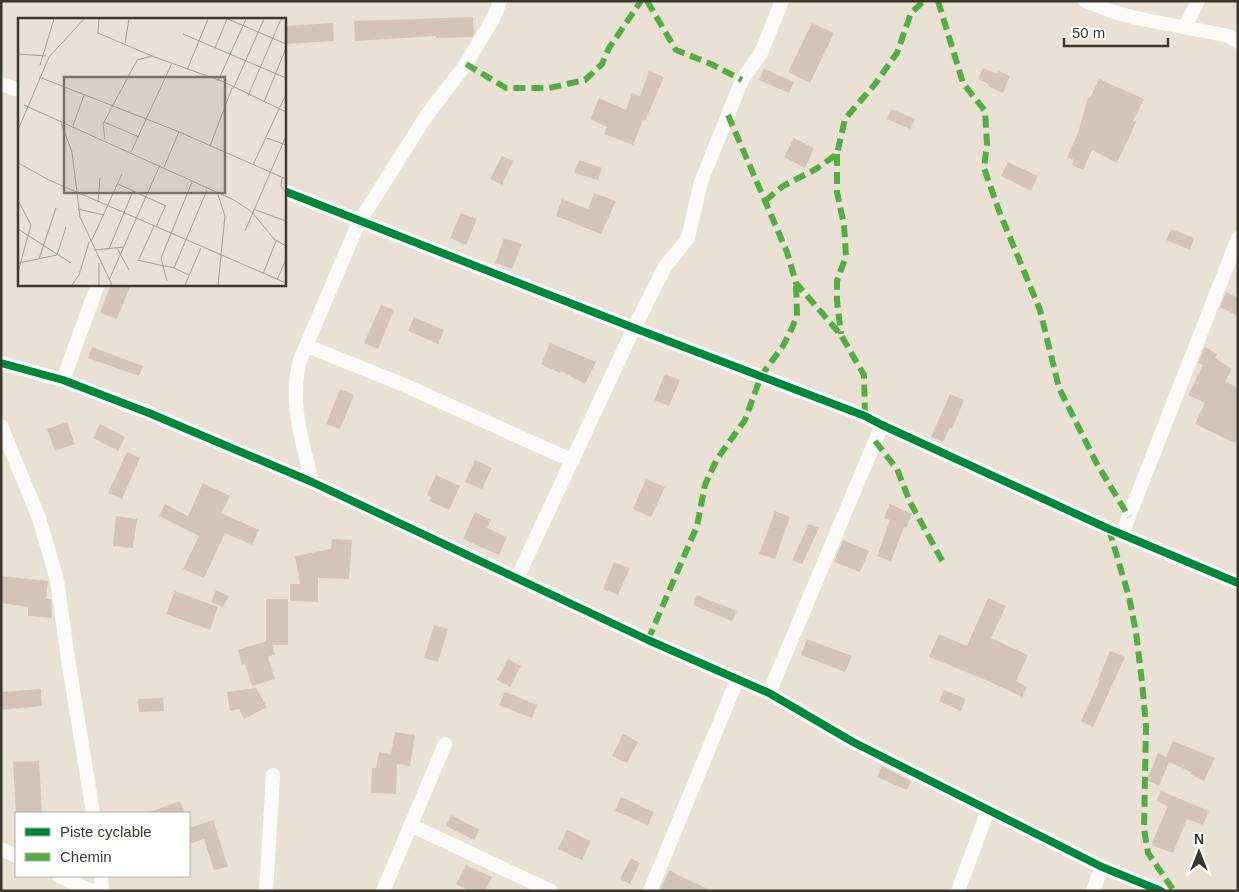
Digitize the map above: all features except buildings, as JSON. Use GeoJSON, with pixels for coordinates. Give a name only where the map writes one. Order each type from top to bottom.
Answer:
{"type":"FeatureCollection","features":[{"type":"Feature","properties":{"kind":"street"},"geometry":{"type":"LineString","coordinates":[[312,482],[295,406],[296,377],[300,360],[359,222],[427,115],[466,64],[500,1]]}},
{"type":"Feature","properties":{"kind":"street"},"geometry":{"type":"LineString","coordinates":[[517,578],[634,328],[665,267],[688,238],[701,182],[742,80],[761,53],[782,1]]}},
{"type":"Feature","properties":{"kind":"street"},"geometry":{"type":"LineString","coordinates":[[1085,1],[1114,12],[1229,36],[1238,42]]}},
{"type":"Feature","properties":{"kind":"street"},"geometry":{"type":"LineString","coordinates":[[1185,27],[1198,1]]}},
{"type":"Feature","properties":{"kind":"street"},"geometry":{"type":"LineString","coordinates":[[1,84],[18,90]]}},
{"type":"Feature","properties":{"kind":"street"},"geometry":{"type":"LineString","coordinates":[[285,191],[359,222],[866,416],[1122,534],[1238,583]]}},
{"type":"Feature","properties":{"kind":"street"},"geometry":{"type":"LineString","coordinates":[[1122,534],[1238,238]]}},
{"type":"Feature","properties":{"kind":"street"},"geometry":{"type":"LineString","coordinates":[[63,380],[98,285]]}},
{"type":"Feature","properties":{"kind":"street"},"geometry":{"type":"LineString","coordinates":[[307,346],[404,385],[573,461]]}},
{"type":"Feature","properties":{"kind":"street"},"geometry":{"type":"LineString","coordinates":[[1,363],[63,380],[312,482],[648,640],[770,693],[853,742],[1102,867],[1161,891]]}},
{"type":"Feature","properties":{"kind":"street"},"geometry":{"type":"LineString","coordinates":[[770,693],[882,425]]}},
{"type":"Feature","properties":{"kind":"street"},"geometry":{"type":"LineString","coordinates":[[1,426],[39,518],[57,580],[92,812]]}},
{"type":"Feature","properties":{"kind":"street"},"geometry":{"type":"LineString","coordinates":[[650,891],[738,678]]}},
{"type":"Feature","properties":{"kind":"street"},"geometry":{"type":"LineString","coordinates":[[382,891],[445,744]]}},
{"type":"Feature","properties":{"kind":"street"},"geometry":{"type":"LineString","coordinates":[[266,891],[273,775]]}},
{"type":"Feature","properties":{"kind":"street"},"geometry":{"type":"LineString","coordinates":[[958,891],[988,810]]}},
{"type":"Feature","properties":{"kind":"street"},"geometry":{"type":"LineString","coordinates":[[410,825],[529,886],[551,891]]}},
{"type":"Feature","properties":{"kind":"street"},"geometry":{"type":"LineString","coordinates":[[1,849],[15,856]]}},
{"type":"Feature","properties":{"kind":"street"},"geometry":{"type":"LineString","coordinates":[[1093,891],[1102,867]]}},
{"type":"Feature","properties":{"kind":"street"},"geometry":{"type":"LineString","coordinates":[[61,877],[92,891]]}},
{"type":"Feature","properties":{"kind":"street"},"geometry":{"type":"LineString","coordinates":[[100,877],[102,891]]}},
{"type":"Feature","properties":{"kind":"marked path"},"geometry":{"type":"LineString","coordinates":[[466,64],[506,88],[549,88],[585,80],[602,64],[609,48],[641,1]]}},
{"type":"Feature","properties":{"kind":"marked path"},"geometry":{"type":"LineString","coordinates":[[647,1],[676,50],[711,64],[742,80]]}},
{"type":"Feature","properties":{"kind":"marked path"},"geometry":{"type":"LineString","coordinates":[[765,201],[783,186],[816,169],[837,154],[845,119],[875,84],[897,53],[911,13],[924,1]]}},
{"type":"Feature","properties":{"kind":"marked path"},"geometry":{"type":"LineString","coordinates":[[938,1],[963,83],[985,111],[987,144],[984,168],[999,211],[1040,310],[1059,388],[1097,464],[1129,517]]}},
{"type":"Feature","properties":{"kind":"marked path"},"geometry":{"type":"LineString","coordinates":[[728,115],[787,252],[796,283],[841,335],[864,375],[865,416]]}},
{"type":"Feature","properties":{"kind":"marked path"},"geometry":{"type":"LineString","coordinates":[[837,154],[837,192],[844,225],[846,256],[837,281],[837,301],[841,334]]}},
{"type":"Feature","properties":{"kind":"marked path"},"geometry":{"type":"LineString","coordinates":[[648,640],[697,526],[705,485],[717,459],[745,420],[761,376],[783,346],[797,316],[796,283]]}},
{"type":"Feature","properties":{"kind":"marked path"},"geometry":{"type":"LineString","coordinates":[[875,441],[897,469],[910,502],[945,566]]}},
{"type":"Feature","properties":{"kind":"marked path"},"geometry":{"type":"LineString","coordinates":[[1109,529],[1129,597],[1136,632],[1146,726],[1144,829],[1148,853],[1174,891]]}},
{"type":"Feature","properties":{"kind":"cycle path"},"geometry":{"type":"LineString","coordinates":[[285,191],[865,416],[1109,529],[1238,583]]}},
{"type":"Feature","properties":{"kind":"cycle path"},"geometry":{"type":"LineString","coordinates":[[1,363],[63,380],[149,413],[312,482],[648,640],[769,693],[853,742],[1102,867],[1161,891]]}}]}
